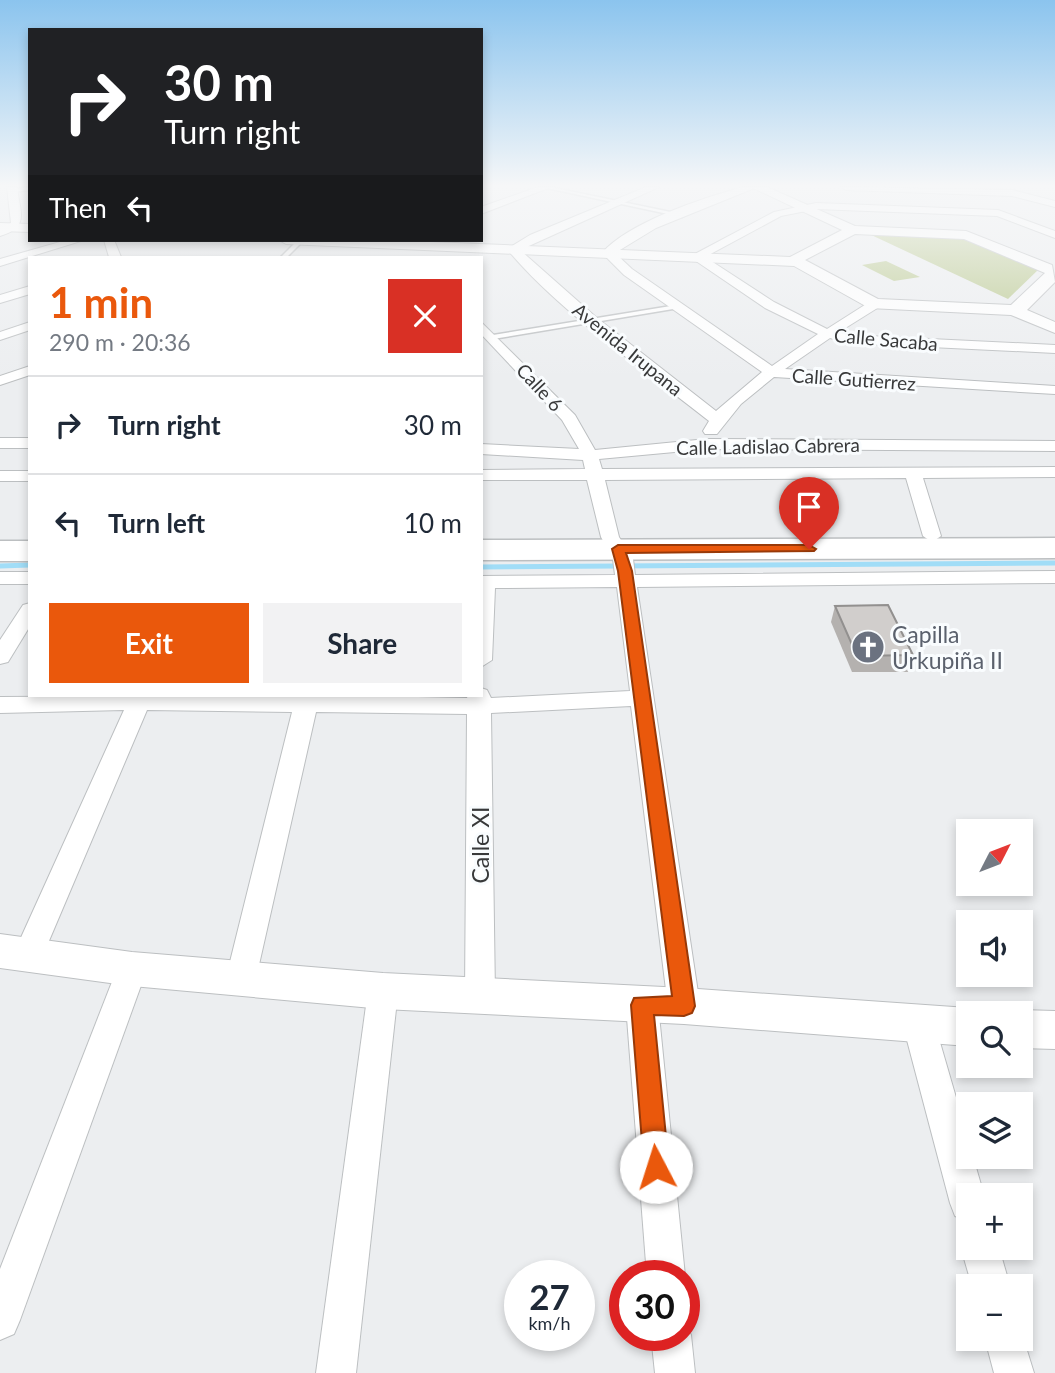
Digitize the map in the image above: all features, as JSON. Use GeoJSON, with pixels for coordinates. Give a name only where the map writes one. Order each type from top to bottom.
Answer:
{"type":"FeatureCollection","features":[{"type":"Feature","properties":{"kind":"highway"},"geometry":{"type":"LineString","coordinates":[[483,537],[620,560],[932,536],[1055,536]]}},
{"type":"Feature","properties":{"kind":"highway"},"geometry":{"type":"LineString","coordinates":[[0,538],[28,538]]}},
{"type":"Feature","properties":{"kind":"highway"},"geometry":{"type":"LineString","coordinates":[[483,550],[620,560],[1055,548]]}},
{"type":"Feature","properties":{"kind":"highway"},"geometry":{"type":"LineString","coordinates":[[0,551],[28,551]]}},
{"type":"Feature","properties":{"kind":"street"},"geometry":{"type":"LineString","coordinates":[[0,263],[40,251]]}},
{"type":"Feature","properties":{"kind":"street","name":"Avenida Irupana"},"geometry":{"type":"LineString","coordinates":[[515,251],[592,321],[715,418]]}},
{"type":"Feature","properties":{"kind":"street"},"geometry":{"type":"LineString","coordinates":[[562,251],[797,262],[875,304],[1014,310],[1055,328]]}},
{"type":"Feature","properties":{"kind":"street"},"geometry":{"type":"LineString","coordinates":[[697,257],[708,251]]}},
{"type":"Feature","properties":{"kind":"street"},"geometry":{"type":"LineString","coordinates":[[797,262],[798,257],[810,251]]}},
{"type":"Feature","properties":{"kind":"street"},"geometry":{"type":"LineString","coordinates":[[1004,251],[1054,272],[1023,305],[1014,310]]}},
{"type":"Feature","properties":{"kind":"street","name":"Calle Gutierrez"},"geometry":{"type":"LineString","coordinates":[[608,253],[628,272],[773,373],[1055,390]]}},
{"type":"Feature","properties":{"kind":"street","name":"Calle Sacaba"},"geometry":{"type":"LineString","coordinates":[[697,257],[800,322],[827,335],[848,339],[1055,349]]}},
{"type":"Feature","properties":{"kind":"street"},"geometry":{"type":"LineString","coordinates":[[0,299],[28,291]]}},
{"type":"Feature","properties":{"kind":"street"},"geometry":{"type":"LineString","coordinates":[[707,444],[715,418],[773,373],[875,304]]}},
{"type":"Feature","properties":{"kind":"street"},"geometry":{"type":"LineString","coordinates":[[0,336],[28,327]]}},
{"type":"Feature","properties":{"kind":"street","name":"Calle 6"},"geometry":{"type":"LineString","coordinates":[[487,331],[569,418],[590,455]]}},
{"type":"Feature","properties":{"kind":"street"},"geometry":{"type":"LineString","coordinates":[[1,381],[28,371]]}},
{"type":"Feature","properties":{"kind":"street"},"geometry":{"type":"LineString","coordinates":[[1,381],[28,383]]}},
{"type":"Feature","properties":{"kind":"street"},"geometry":{"type":"LineString","coordinates":[[0,443],[28,443]]}},
{"type":"Feature","properties":{"kind":"street","name":"Calle Ladislao Cabrera"},"geometry":{"type":"LineString","coordinates":[[483,449],[590,455],[707,444],[1055,446]]}},
{"type":"Feature","properties":{"kind":"street"},"geometry":{"type":"LineString","coordinates":[[590,455],[593,474],[620,560],[684,1006]]}},
{"type":"Feature","properties":{"kind":"street"},"geometry":{"type":"LineString","coordinates":[[483,475],[1055,472]]}},
{"type":"Feature","properties":{"kind":"street"},"geometry":{"type":"LineString","coordinates":[[913,473],[932,536]]}},
{"type":"Feature","properties":{"kind":"street"},"geometry":{"type":"LineString","coordinates":[[0,476],[28,476]]}},
{"type":"Feature","properties":{"kind":"street"},"geometry":{"type":"LineString","coordinates":[[483,582],[620,560],[1055,577]]}},
{"type":"Feature","properties":{"kind":"street"},"geometry":{"type":"LineString","coordinates":[[0,578],[28,578]]}},
{"type":"Feature","properties":{"kind":"street"},"geometry":{"type":"LineString","coordinates":[[0,657],[28,612]]}},
{"type":"Feature","properties":{"kind":"street"},"geometry":{"type":"LineString","coordinates":[[0,705],[140,698],[640,698]]}},
{"type":"Feature","properties":{"kind":"street"},"geometry":{"type":"LineString","coordinates":[[140,698],[15,952],[132,969],[383,990],[684,1006],[956,1027]]}},
{"type":"Feature","properties":{"kind":"street"},"geometry":{"type":"LineString","coordinates":[[241,978],[307,700]]}},
{"type":"Feature","properties":{"kind":"street","name":"Calle XI"},"geometry":{"type":"LineString","coordinates":[[479,700],[480,995]]}},
{"type":"Feature","properties":{"kind":"street"},"geometry":{"type":"LineString","coordinates":[[0,1321],[132,969]]}},
{"type":"Feature","properties":{"kind":"street"},"geometry":{"type":"LineString","coordinates":[[336,1373],[383,990]]}},
{"type":"Feature","properties":{"kind":"street"},"geometry":{"type":"LineString","coordinates":[[642,1005],[665,1260]]}},
{"type":"Feature","properties":{"kind":"street"},"geometry":{"type":"LineString","coordinates":[[919,1025],[962,1183]]}},
{"type":"Feature","properties":{"kind":"street"},"geometry":{"type":"LineString","coordinates":[[1033,1029],[1055,1030]]}},
{"type":"Feature","properties":{"kind":"street"},"geometry":{"type":"LineString","coordinates":[[673,1351],[675,1373]]}},
{"type":"Feature","properties":{"kind":"street"},"geometry":{"type":"LineString","coordinates":[[1008,1351],[1014,1373]]}},
{"type":"Feature","properties":{"kind":"lane"},"geometry":{"type":"LineString","coordinates":[[487,331],[592,321],[677,307]]}},
{"type":"Feature","properties":{"kind":"green space"},"geometry":{"type":"Polygon","coordinates":[[[906,251],[998,251],[1039,269],[1008,299],[906,251]]]}},
{"type":"Feature","properties":{"kind":"green space"},"geometry":{"type":"Polygon","coordinates":[[[886,261],[920,277],[894,281],[862,265],[886,261]]]}},
{"type":"Feature","properties":{"kind":"building"},"geometry":{"type":"Polygon","coordinates":[[[888,605],[913,655],[857,656],[835,606],[888,605]]]}},
{"type":"Feature","properties":{"kind":"waterway"},"geometry":{"type":"LineString","coordinates":[[483,567],[1055,563]]}},
{"type":"Feature","properties":{"kind":"waterway"},"geometry":{"type":"LineString","coordinates":[[0,566],[28,565]]}},
{"type":"Feature","properties":{"kind":"place","name":"Capilla Urkupiña II"},"geometry":{"type":"Point","coordinates":[868,647]}},
{"type":"Feature","properties":{"kind":"route"},"geometry":{"type":"LineString","coordinates":[[656,1167],[642,1005],[684,1006],[640,698],[625,571],[618,549],[809,549]]}}]}
